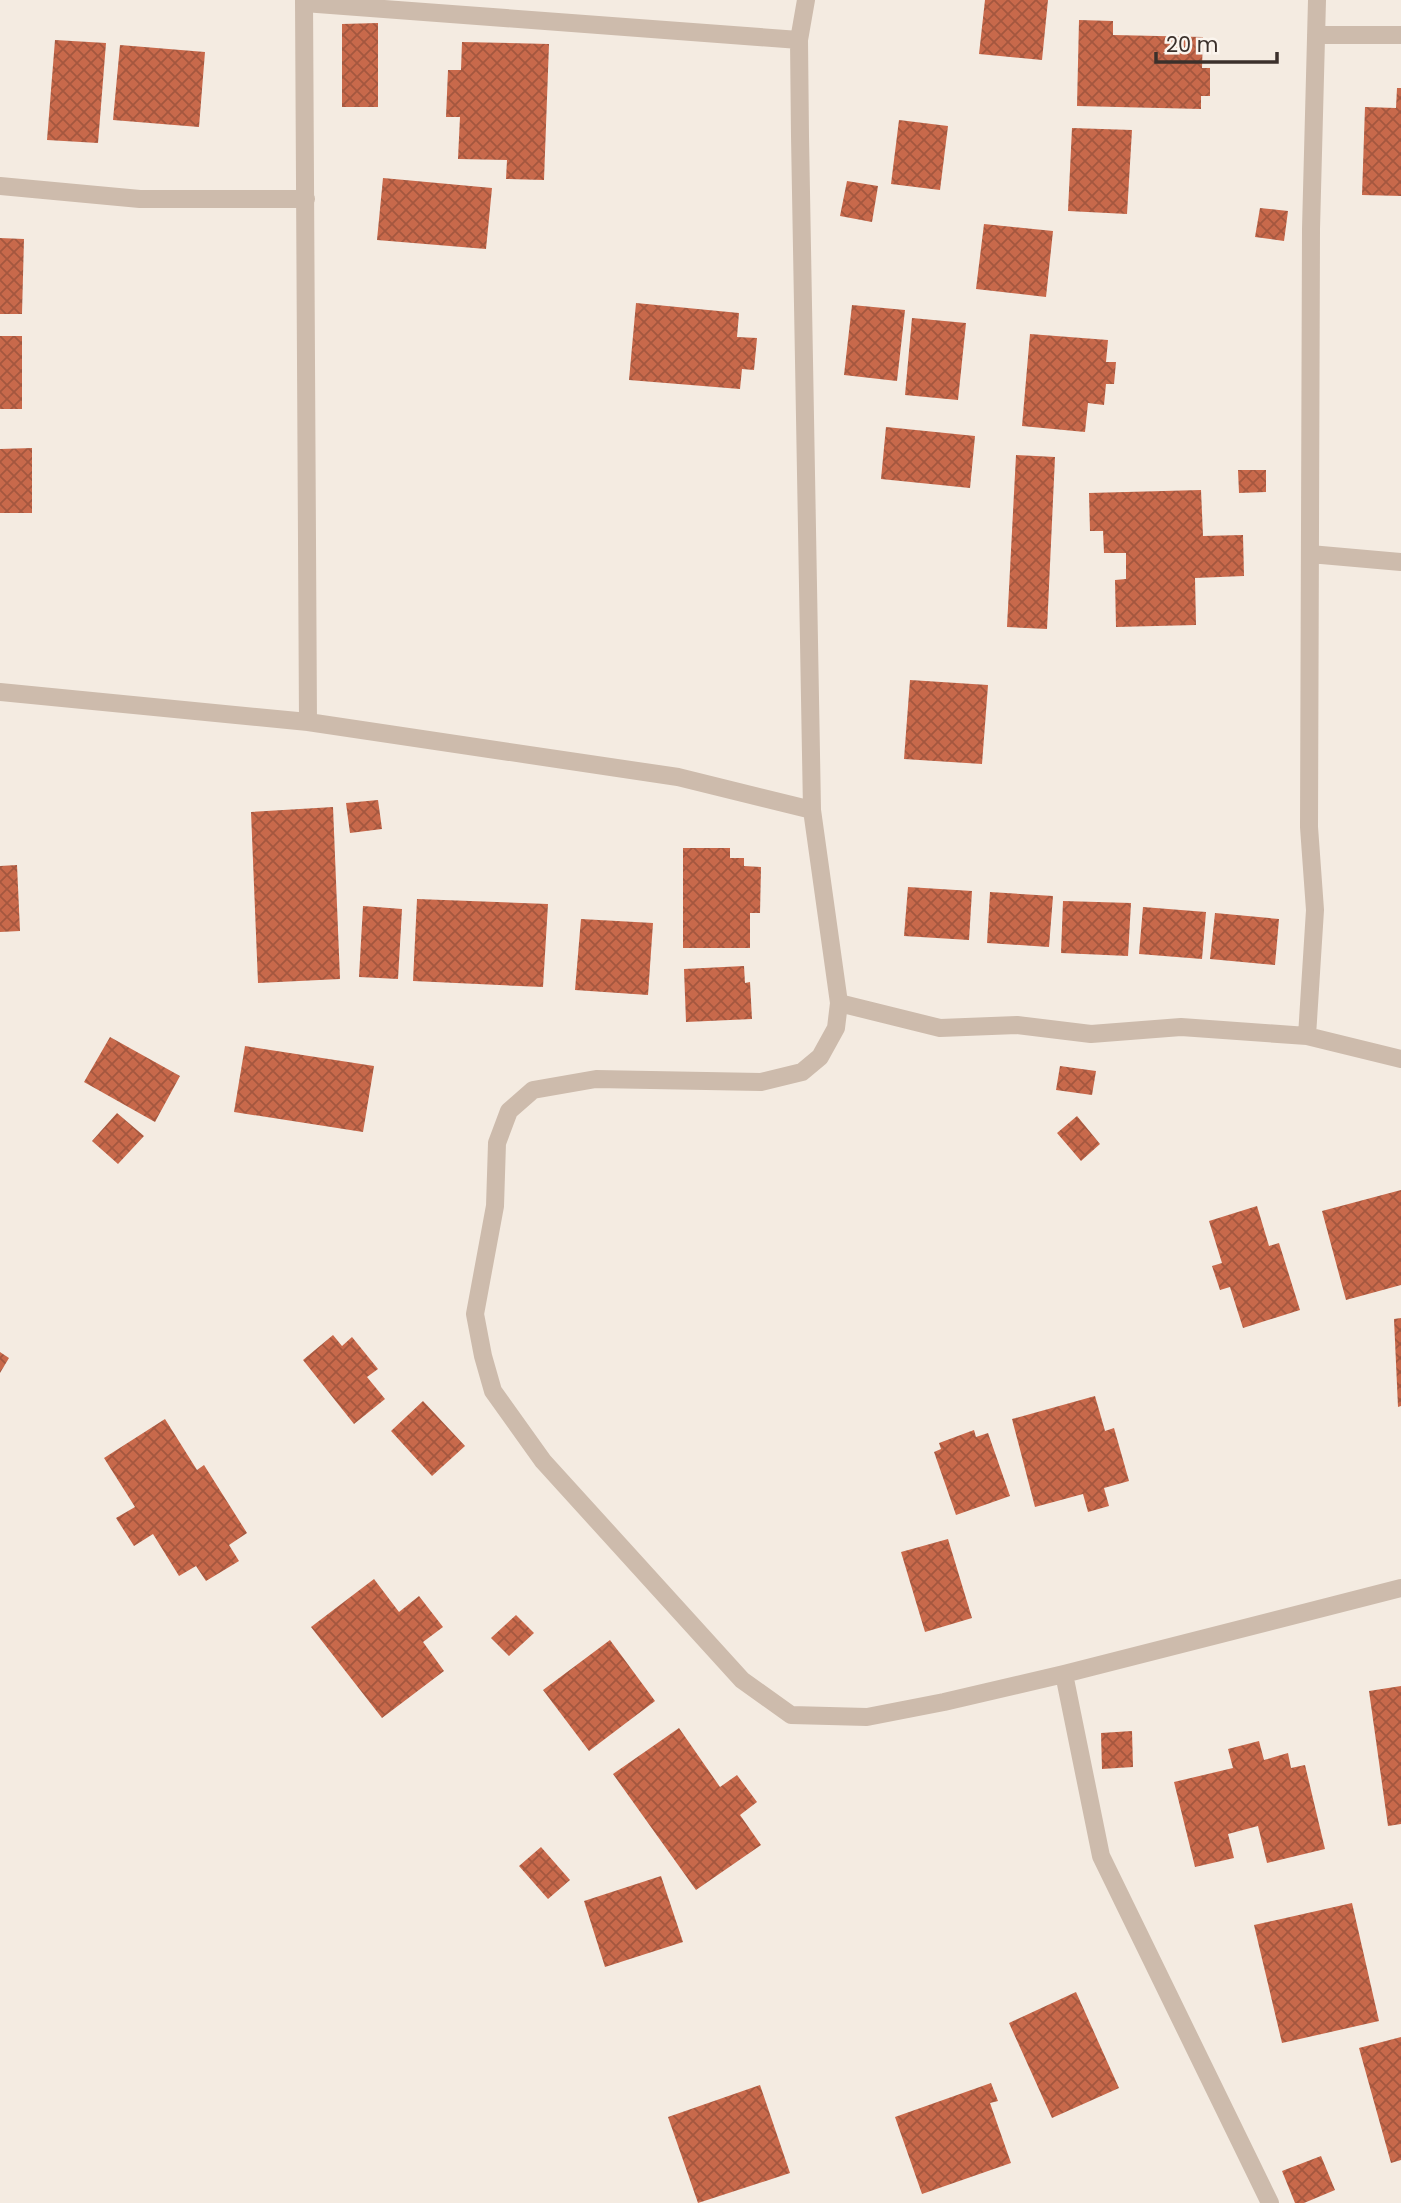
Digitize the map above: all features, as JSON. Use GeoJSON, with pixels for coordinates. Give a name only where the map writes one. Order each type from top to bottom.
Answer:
{"type":"FeatureCollection","features":[{"type":"Feature","properties":{"kind":"street"},"geometry":{"type":"LineString","coordinates":[[806,0],[799,40],[812,810],[839,1003],[836,1028],[820,1057],[802,1072],[761,1082],[596,1079],[533,1090],[509,1111],[497,1143],[495,1206],[475,1314],[493,1391],[543,1461],[660,1592],[742,1680],[792,1715],[867,1717],[944,1702],[1401,1588]]}},
{"type":"Feature","properties":{"kind":"street"},"geometry":{"type":"LineString","coordinates":[[1307,1036],[1315,910],[1309,827],[1311,243],[1317,0]]}},
{"type":"Feature","properties":{"kind":"street"},"geometry":{"type":"LineString","coordinates":[[308,722],[304,1],[799,40]]}},
{"type":"Feature","properties":{"kind":"street"},"geometry":{"type":"LineString","coordinates":[[1316,35],[1401,35]]}},
{"type":"Feature","properties":{"kind":"street"},"geometry":{"type":"LineString","coordinates":[[0,186],[140,199],[306,199]]}},
{"type":"Feature","properties":{"kind":"street"},"geometry":{"type":"LineString","coordinates":[[1310,554],[1401,562]]}},
{"type":"Feature","properties":{"kind":"street"},"geometry":{"type":"LineString","coordinates":[[0,692],[308,722],[677,777],[812,810]]}},
{"type":"Feature","properties":{"kind":"street"},"geometry":{"type":"LineString","coordinates":[[839,1003],[940,1028],[1017,1025],[1091,1034],[1181,1027],[1307,1036],[1401,1059]]}},
{"type":"Feature","properties":{"kind":"street"},"geometry":{"type":"LineString","coordinates":[[1064,1674],[1101,1856],[1270,2203]]}},
{"type":"Feature","properties":{"kind":"building"},"geometry":{"type":"Polygon","coordinates":[[[985,0],[1048,0],[1042,60],[979,54],[985,0]]]}},
{"type":"Feature","properties":{"kind":"building"},"geometry":{"type":"Polygon","coordinates":[[[1079,20],[1113,21],[1113,35],[1203,37],[1202,68],[1210,68],[1210,96],[1201,96],[1201,109],[1077,106],[1079,20]]]}},
{"type":"Feature","properties":{"kind":"building"},"geometry":{"type":"Polygon","coordinates":[[[378,23],[378,107],[342,107],[342,24],[378,23]]]}},
{"type":"Feature","properties":{"kind":"building"},"geometry":{"type":"Polygon","coordinates":[[[55,40],[106,43],[98,143],[47,140],[55,40]]]}},
{"type":"Feature","properties":{"kind":"building"},"geometry":{"type":"Polygon","coordinates":[[[462,42],[549,44],[544,180],[506,179],[507,160],[458,159],[460,117],[446,117],[448,70],[461,70],[462,42]]]}},
{"type":"Feature","properties":{"kind":"building"},"geometry":{"type":"Polygon","coordinates":[[[120,45],[205,52],[199,127],[113,120],[120,45]]]}},
{"type":"Feature","properties":{"kind":"building"},"geometry":{"type":"Polygon","coordinates":[[[1397,88],[1401,88],[1401,196],[1362,195],[1365,107],[1396,108],[1397,88]]]}},
{"type":"Feature","properties":{"kind":"building"},"geometry":{"type":"Polygon","coordinates":[[[899,120],[948,126],[940,190],[891,184],[899,120]]]}},
{"type":"Feature","properties":{"kind":"building"},"geometry":{"type":"Polygon","coordinates":[[[1072,128],[1132,130],[1127,214],[1068,211],[1072,128]]]}},
{"type":"Feature","properties":{"kind":"building"},"geometry":{"type":"Polygon","coordinates":[[[383,178],[492,188],[486,249],[377,240],[383,178]]]}},
{"type":"Feature","properties":{"kind":"building"},"geometry":{"type":"Polygon","coordinates":[[[847,181],[878,186],[872,222],[840,216],[847,181]]]}},
{"type":"Feature","properties":{"kind":"building"},"geometry":{"type":"Polygon","coordinates":[[[1260,208],[1288,211],[1284,241],[1255,237],[1260,208]]]}},
{"type":"Feature","properties":{"kind":"building"},"geometry":{"type":"Polygon","coordinates":[[[984,224],[1053,231],[1046,297],[976,289],[984,224]]]}},
{"type":"Feature","properties":{"kind":"building"},"geometry":{"type":"Polygon","coordinates":[[[0,238],[24,239],[22,314],[0,314],[0,238]]]}},
{"type":"Feature","properties":{"kind":"building"},"geometry":{"type":"Polygon","coordinates":[[[636,303],[739,313],[737,337],[757,338],[754,370],[742,369],[740,389],[629,380],[636,303]]]}},
{"type":"Feature","properties":{"kind":"building"},"geometry":{"type":"Polygon","coordinates":[[[852,305],[905,310],[897,381],[844,375],[852,305]]]}},
{"type":"Feature","properties":{"kind":"building"},"geometry":{"type":"Polygon","coordinates":[[[912,318],[966,323],[958,400],[905,395],[912,318]]]}},
{"type":"Feature","properties":{"kind":"building"},"geometry":{"type":"Polygon","coordinates":[[[1030,334],[1108,340],[1106,362],[1116,362],[1114,384],[1106,384],[1104,405],[1088,403],[1085,432],[1022,426],[1030,334]]]}},
{"type":"Feature","properties":{"kind":"building"},"geometry":{"type":"Polygon","coordinates":[[[0,336],[22,336],[22,409],[0,409],[0,336]]]}},
{"type":"Feature","properties":{"kind":"building"},"geometry":{"type":"Polygon","coordinates":[[[886,427],[975,436],[970,488],[881,479],[886,427]]]}},
{"type":"Feature","properties":{"kind":"building"},"geometry":{"type":"Polygon","coordinates":[[[32,448],[32,513],[0,513],[0,449],[32,448]]]}},
{"type":"Feature","properties":{"kind":"building"},"geometry":{"type":"Polygon","coordinates":[[[1016,455],[1055,457],[1047,629],[1007,627],[1016,455]]]}},
{"type":"Feature","properties":{"kind":"building"},"geometry":{"type":"Polygon","coordinates":[[[1238,470],[1266,470],[1266,492],[1239,493],[1238,470]]]}},
{"type":"Feature","properties":{"kind":"building"},"geometry":{"type":"Polygon","coordinates":[[[1201,490],[1203,536],[1243,535],[1244,576],[1195,578],[1196,625],[1116,627],[1115,580],[1126,579],[1126,553],[1104,553],[1103,531],[1090,531],[1089,493],[1201,490]]]}},
{"type":"Feature","properties":{"kind":"building"},"geometry":{"type":"Polygon","coordinates":[[[910,680],[988,685],[982,764],[904,759],[910,680]]]}},
{"type":"Feature","properties":{"kind":"building"},"geometry":{"type":"Polygon","coordinates":[[[378,800],[382,829],[350,833],[346,803],[378,800]]]}},
{"type":"Feature","properties":{"kind":"building"},"geometry":{"type":"Polygon","coordinates":[[[333,807],[340,979],[258,983],[251,812],[333,807]]]}},
{"type":"Feature","properties":{"kind":"building"},"geometry":{"type":"Polygon","coordinates":[[[683,848],[730,848],[730,858],[744,858],[744,866],[761,867],[760,913],[750,913],[750,948],[683,948],[683,848]]]}},
{"type":"Feature","properties":{"kind":"building"},"geometry":{"type":"Polygon","coordinates":[[[17,865],[20,931],[0,932],[0,866],[17,865]]]}},
{"type":"Feature","properties":{"kind":"building"},"geometry":{"type":"Polygon","coordinates":[[[908,887],[972,891],[969,940],[904,936],[908,887]]]}},
{"type":"Feature","properties":{"kind":"building"},"geometry":{"type":"Polygon","coordinates":[[[990,892],[1053,896],[1049,947],[987,943],[990,892]]]}},
{"type":"Feature","properties":{"kind":"building"},"geometry":{"type":"Polygon","coordinates":[[[417,899],[548,904],[543,987],[413,981],[417,899]]]}},
{"type":"Feature","properties":{"kind":"building"},"geometry":{"type":"Polygon","coordinates":[[[1063,901],[1131,903],[1128,956],[1061,953],[1063,901]]]}},
{"type":"Feature","properties":{"kind":"building"},"geometry":{"type":"Polygon","coordinates":[[[363,906],[402,909],[398,979],[359,977],[363,906]]]}},
{"type":"Feature","properties":{"kind":"building"},"geometry":{"type":"Polygon","coordinates":[[[1143,907],[1206,912],[1202,959],[1139,954],[1143,907]]]}},
{"type":"Feature","properties":{"kind":"building"},"geometry":{"type":"Polygon","coordinates":[[[1215,913],[1279,919],[1275,965],[1210,959],[1215,913]]]}},
{"type":"Feature","properties":{"kind":"building"},"geometry":{"type":"Polygon","coordinates":[[[581,919],[653,923],[648,995],[575,990],[581,919]]]}},
{"type":"Feature","properties":{"kind":"building"},"geometry":{"type":"Polygon","coordinates":[[[744,966],[745,983],[750,982],[752,1019],[686,1022],[684,969],[744,966]]]}},
{"type":"Feature","properties":{"kind":"building"},"geometry":{"type":"Polygon","coordinates":[[[110,1037],[180,1076],[155,1122],[84,1082],[110,1037]]]}},
{"type":"Feature","properties":{"kind":"building"},"geometry":{"type":"Polygon","coordinates":[[[245,1046],[374,1066],[363,1132],[234,1112],[245,1046]]]}},
{"type":"Feature","properties":{"kind":"building"},"geometry":{"type":"Polygon","coordinates":[[[1060,1066],[1096,1071],[1092,1095],[1056,1090],[1060,1066]]]}},
{"type":"Feature","properties":{"kind":"building"},"geometry":{"type":"Polygon","coordinates":[[[117,1113],[144,1136],[118,1164],[92,1141],[117,1113]]]}},
{"type":"Feature","properties":{"kind":"building"},"geometry":{"type":"Polygon","coordinates":[[[1077,1116],[1100,1144],[1081,1161],[1057,1133],[1077,1116]]]}},
{"type":"Feature","properties":{"kind":"building"},"geometry":{"type":"Polygon","coordinates":[[[1401,1190],[1401,1285],[1346,1300],[1322,1211],[1401,1190]]]}},
{"type":"Feature","properties":{"kind":"building"},"geometry":{"type":"Polygon","coordinates":[[[1257,1206],[1269,1246],[1279,1243],[1300,1310],[1243,1328],[1230,1287],[1220,1290],[1212,1266],[1222,1263],[1209,1221],[1257,1206]]]}},
{"type":"Feature","properties":{"kind":"building"},"geometry":{"type":"Polygon","coordinates":[[[1401,1318],[1401,1406],[1398,1407],[1394,1319],[1401,1318]]]}},
{"type":"Feature","properties":{"kind":"building"},"geometry":{"type":"Polygon","coordinates":[[[333,1335],[342,1346],[352,1337],[378,1369],[367,1377],[385,1399],[354,1424],[303,1360],[333,1335]]]}},
{"type":"Feature","properties":{"kind":"building"},"geometry":{"type":"Polygon","coordinates":[[[0,1352],[9,1358],[0,1373],[0,1352]]]}},
{"type":"Feature","properties":{"kind":"building"},"geometry":{"type":"Polygon","coordinates":[[[1095,1396],[1105,1431],[1114,1428],[1129,1481],[1104,1488],[1109,1506],[1088,1512],[1083,1494],[1035,1507],[1012,1419],[1095,1396]]]}},
{"type":"Feature","properties":{"kind":"building"},"geometry":{"type":"Polygon","coordinates":[[[423,1401],[465,1446],[432,1476],[391,1431],[423,1401]]]}},
{"type":"Feature","properties":{"kind":"building"},"geometry":{"type":"Polygon","coordinates":[[[165,1419],[197,1470],[204,1465],[247,1533],[229,1545],[239,1561],[206,1581],[196,1566],[179,1576],[153,1534],[134,1546],[116,1518],[135,1507],[104,1458],[165,1419]]]}},
{"type":"Feature","properties":{"kind":"building"},"geometry":{"type":"Polygon","coordinates":[[[974,1430],[976,1437],[988,1433],[1010,1496],[956,1515],[934,1452],[941,1449],[939,1443],[974,1430]]]}},
{"type":"Feature","properties":{"kind":"building"},"geometry":{"type":"Polygon","coordinates":[[[948,1539],[972,1618],[925,1632],[901,1552],[948,1539]]]}},
{"type":"Feature","properties":{"kind":"building"},"geometry":{"type":"Polygon","coordinates":[[[374,1579],[399,1612],[419,1596],[443,1627],[423,1642],[444,1671],[382,1718],[311,1627],[374,1579]]]}},
{"type":"Feature","properties":{"kind":"building"},"geometry":{"type":"Polygon","coordinates":[[[516,1615],[534,1633],[509,1656],[491,1638],[516,1615]]]}},
{"type":"Feature","properties":{"kind":"building"},"geometry":{"type":"Polygon","coordinates":[[[610,1640],[655,1701],[589,1751],[543,1690],[610,1640]]]}},
{"type":"Feature","properties":{"kind":"building"},"geometry":{"type":"Polygon","coordinates":[[[1401,1686],[1401,1824],[1388,1826],[1369,1691],[1401,1686]]]}},
{"type":"Feature","properties":{"kind":"building"},"geometry":{"type":"Polygon","coordinates":[[[679,1728],[720,1787],[737,1775],[757,1802],[740,1815],[761,1845],[696,1890],[613,1774],[679,1728]]]}},
{"type":"Feature","properties":{"kind":"building"},"geometry":{"type":"Polygon","coordinates":[[[1132,1731],[1133,1767],[1102,1769],[1101,1733],[1132,1731]]]}},
{"type":"Feature","properties":{"kind":"building"},"geometry":{"type":"Polygon","coordinates":[[[1259,1741],[1264,1760],[1288,1753],[1291,1768],[1305,1765],[1325,1849],[1267,1863],[1258,1826],[1228,1834],[1234,1858],[1195,1867],[1174,1782],[1233,1768],[1228,1749],[1259,1741]]]}},
{"type":"Feature","properties":{"kind":"building"},"geometry":{"type":"Polygon","coordinates":[[[541,1847],[570,1880],[548,1899],[519,1866],[541,1847]]]}},
{"type":"Feature","properties":{"kind":"building"},"geometry":{"type":"Polygon","coordinates":[[[661,1876],[683,1942],[605,1967],[584,1901],[661,1876]]]}},
{"type":"Feature","properties":{"kind":"building"},"geometry":{"type":"Polygon","coordinates":[[[1352,1903],[1379,2021],[1282,2043],[1254,1925],[1352,1903]]]}},
{"type":"Feature","properties":{"kind":"building"},"geometry":{"type":"Polygon","coordinates":[[[1076,1992],[1119,2088],[1052,2118],[1009,2023],[1076,1992]]]}},
{"type":"Feature","properties":{"kind":"building"},"geometry":{"type":"Polygon","coordinates":[[[1401,2037],[1401,2160],[1391,2163],[1359,2048],[1401,2037]]]}},
{"type":"Feature","properties":{"kind":"building"},"geometry":{"type":"Polygon","coordinates":[[[991,2083],[998,2101],[990,2103],[1011,2163],[922,2194],[895,2117],[991,2083]]]}},
{"type":"Feature","properties":{"kind":"building"},"geometry":{"type":"Polygon","coordinates":[[[760,2085],[790,2173],[698,2203],[668,2117],[760,2085]]]}},
{"type":"Feature","properties":{"kind":"building"},"geometry":{"type":"Polygon","coordinates":[[[1321,2156],[1335,2190],[1304,2203],[1295,2203],[1282,2171],[1321,2156]]]}}]}
